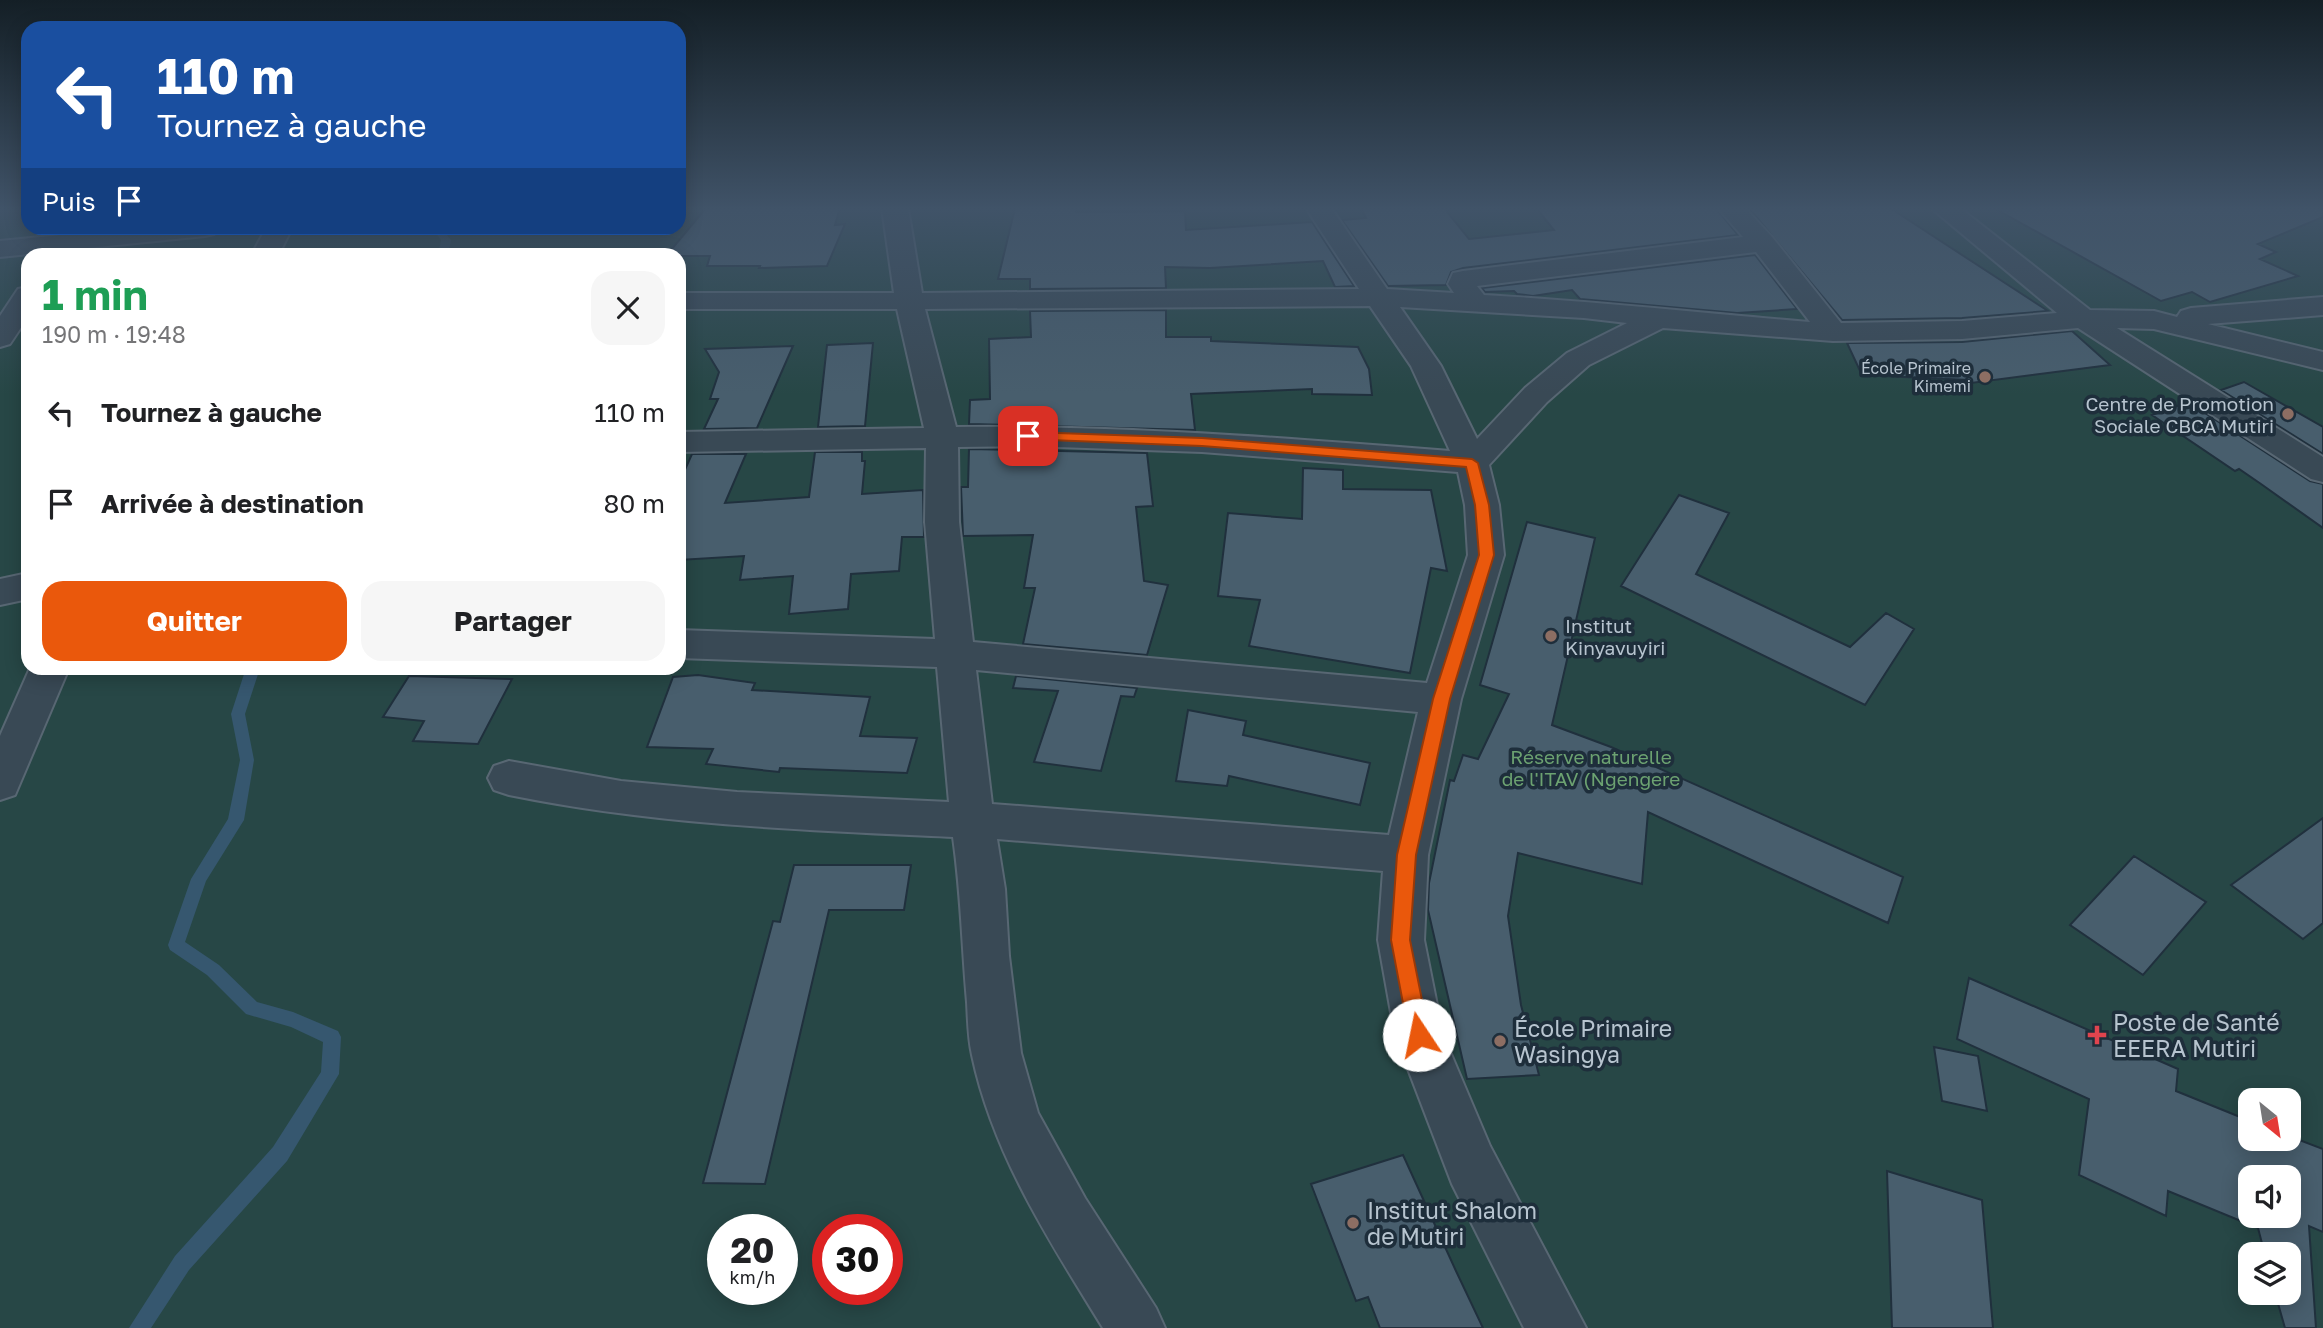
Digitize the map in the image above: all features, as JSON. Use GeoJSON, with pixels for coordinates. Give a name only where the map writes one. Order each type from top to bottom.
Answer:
{"type":"FeatureCollection","features":[{"type":"Feature","properties":{"kind":"street"},"geometry":{"type":"LineString","coordinates":[[904,270],[909,301],[942,436],[942,522],[972,820],[983,889],[986,956],[996,1053],[1015,1122],[1066,1217],[1136,1328]]}},
{"type":"Feature","properties":{"kind":"street"},"geometry":{"type":"LineString","coordinates":[[1360,270],[1426,366],[1472,463],[1482,505],[1486,555],[1441,699],[1406,855],[1401,940],[1419,1035],[1471,1165],[1557,1328]]}},
{"type":"Feature","properties":{"kind":"street"},"geometry":{"type":"LineString","coordinates":[[1474,301],[1462,284],[1463,279],[1538,270]]}},
{"type":"Feature","properties":{"kind":"street"},"geometry":{"type":"LineString","coordinates":[[1784,270],[1833,332]]}},
{"type":"Feature","properties":{"kind":"street"},"geometry":{"type":"LineString","coordinates":[[2021,270],[2083,319],[2323,472]]}},
{"type":"Feature","properties":{"kind":"street"},"geometry":{"type":"LineString","coordinates":[[686,301],[1379,297],[1584,309],[1658,320],[1833,332],[1962,330],[2083,319],[2154,320],[2323,306]]}},
{"type":"Feature","properties":{"kind":"street"},"geometry":{"type":"LineString","coordinates":[[0,338],[21,306]]}},
{"type":"Feature","properties":{"kind":"street"},"geometry":{"type":"LineString","coordinates":[[1472,463],[1536,395],[1578,359],[1658,320]]}},
{"type":"Feature","properties":{"kind":"street"},"geometry":{"type":"LineString","coordinates":[[2154,320],[2323,361]]}},
{"type":"Feature","properties":{"kind":"street"},"geometry":{"type":"LineString","coordinates":[[0,346],[21,343]]}},
{"type":"Feature","properties":{"kind":"street"},"geometry":{"type":"LineString","coordinates":[[686,442],[942,436],[1202,442],[1472,463]]}},
{"type":"Feature","properties":{"kind":"street"},"geometry":{"type":"LineString","coordinates":[[0,592],[21,588]]}},
{"type":"Feature","properties":{"kind":"street"},"geometry":{"type":"LineString","coordinates":[[686,644],[955,654],[1441,699]]}},
{"type":"Feature","properties":{"kind":"street"},"geometry":{"type":"LineString","coordinates":[[0,783],[47,675]]}},
{"type":"Feature","properties":{"kind":"street"},"geometry":{"type":"LineString","coordinates":[[509,778],[569,792],[677,802],[972,820],[1406,855]]}},
{"type":"Feature","properties":{"kind":"green space","name":"Réserve naturelle de l'ITAV (Ngengere"},"geometry":{"type":"Polygon","coordinates":[[[0,270],[21,270],[21,675],[686,675],[686,270],[2323,270],[2323,1328],[0,1328],[0,270]]]}},
{"type":"Feature","properties":{"kind":"building"},"geometry":{"type":"Polygon","coordinates":[[[1000,270],[1165,270],[1166,288],[1030,289],[1030,279],[998,279],[1000,270]]]}},
{"type":"Feature","properties":{"kind":"building"},"geometry":{"type":"Polygon","coordinates":[[[1327,270],[1343,270],[1354,286],[1335,287],[1327,270]]]}},
{"type":"Feature","properties":{"kind":"building"},"geometry":{"type":"Polygon","coordinates":[[[1377,270],[1457,270],[1451,272],[1446,285],[1388,286],[1377,270]]]}},
{"type":"Feature","properties":{"kind":"building"},"geometry":{"type":"Polygon","coordinates":[[[1631,270],[1767,270],[1797,309],[1737,313],[1580,299],[1572,290],[1533,296],[1517,294],[1514,291],[1485,292],[1482,288],[1631,270]]]}},
{"type":"Feature","properties":{"kind":"building"},"geometry":{"type":"Polygon","coordinates":[[[1800,270],[1985,270],[2048,311],[1962,318],[1842,320],[1800,270]]]}},
{"type":"Feature","properties":{"kind":"building"},"geometry":{"type":"Polygon","coordinates":[[[2105,270],[2285,270],[2298,276],[2210,302],[2192,292],[2161,301],[2105,270]]]}},
{"type":"Feature","properties":{"kind":"building"},"geometry":{"type":"Polygon","coordinates":[[[1166,310],[1166,337],[1211,337],[1211,341],[1358,347],[1369,369],[1372,395],[1312,394],[1312,389],[1191,394],[1195,430],[969,424],[970,400],[990,399],[989,339],[1031,337],[1030,311],[1166,310]]]}},
{"type":"Feature","properties":{"kind":"building"},"geometry":{"type":"Polygon","coordinates":[[[2072,331],[2110,365],[1971,383],[1969,380],[1862,375],[1847,343],[1962,342],[2072,331]]]}},
{"type":"Feature","properties":{"kind":"building"},"geometry":{"type":"Polygon","coordinates":[[[873,343],[865,426],[818,427],[827,345],[873,343]]]}},
{"type":"Feature","properties":{"kind":"building"},"geometry":{"type":"Polygon","coordinates":[[[793,346],[757,428],[704,429],[718,399],[710,399],[719,372],[705,349],[793,346]]]}},
{"type":"Feature","properties":{"kind":"building"},"geometry":{"type":"Polygon","coordinates":[[[2244,382],[2323,427],[2323,454],[2221,390],[2244,382]]]}},
{"type":"Feature","properties":{"kind":"building"},"geometry":{"type":"Polygon","coordinates":[[[2188,402],[2310,481],[2323,484],[2323,528],[2239,469],[2235,471],[2152,415],[2188,402]]]}},
{"type":"Feature","properties":{"kind":"building"},"geometry":{"type":"Polygon","coordinates":[[[969,449],[1147,453],[1153,506],[1136,507],[1144,581],[1168,585],[1147,655],[1023,644],[1035,588],[1024,588],[1033,535],[963,536],[961,487],[968,487],[969,449]]]}},
{"type":"Feature","properties":{"kind":"building"},"geometry":{"type":"Polygon","coordinates":[[[815,452],[862,452],[862,461],[865,461],[862,494],[923,490],[924,537],[902,537],[899,571],[851,574],[848,609],[789,614],[793,576],[740,580],[744,556],[686,560],[686,467],[692,454],[746,454],[725,503],[809,497],[815,452]]]}},
{"type":"Feature","properties":{"kind":"building"},"geometry":{"type":"Polygon","coordinates":[[[1303,468],[1343,470],[1343,489],[1431,490],[1447,571],[1431,568],[1410,673],[1249,646],[1260,600],[1218,596],[1228,513],[1302,519],[1303,468]]]}},
{"type":"Feature","properties":{"kind":"building"},"geometry":{"type":"Polygon","coordinates":[[[1679,495],[1729,513],[1696,574],[1850,647],[1886,613],[1914,629],[1865,705],[1621,586],[1679,495]]]}},
{"type":"Feature","properties":{"kind":"building"},"geometry":{"type":"Polygon","coordinates":[[[1527,522],[1595,538],[1552,725],[1611,747],[1903,877],[1888,923],[1648,812],[1642,884],[1518,853],[1508,916],[1521,1005],[1539,1075],[1467,1079],[1428,910],[1429,883],[1450,780],[1454,781],[1463,755],[1478,759],[1509,694],[1480,685],[1527,522]]]}},
{"type":"Feature","properties":{"kind":"building"},"geometry":{"type":"Polygon","coordinates":[[[698,675],[755,683],[752,690],[870,697],[860,736],[917,738],[907,773],[780,768],[779,772],[706,764],[713,749],[647,747],[673,677],[698,675]]]}},
{"type":"Feature","properties":{"kind":"building"},"geometry":{"type":"Polygon","coordinates":[[[409,676],[512,679],[478,744],[413,741],[424,721],[383,717],[409,676]]]}},
{"type":"Feature","properties":{"kind":"building"},"geometry":{"type":"Polygon","coordinates":[[[1016,676],[1137,688],[1134,697],[1121,696],[1101,771],[1034,762],[1058,691],[1013,688],[1016,676]]]}},
{"type":"Feature","properties":{"kind":"building"},"geometry":{"type":"Polygon","coordinates":[[[1188,710],[1246,721],[1243,735],[1370,763],[1360,805],[1229,776],[1227,786],[1176,781],[1188,710]]]}},
{"type":"Feature","properties":{"kind":"building"},"geometry":{"type":"Polygon","coordinates":[[[2323,818],[2323,923],[2303,939],[2231,885],[2323,818]]]}},
{"type":"Feature","properties":{"kind":"building"},"geometry":{"type":"Polygon","coordinates":[[[2134,856],[2206,902],[2143,975],[2070,925],[2134,856]]]}},
{"type":"Feature","properties":{"kind":"building"},"geometry":{"type":"Polygon","coordinates":[[[794,865],[911,865],[904,910],[829,910],[765,1184],[703,1183],[773,921],[780,922],[794,865]]]}},
{"type":"Feature","properties":{"kind":"building"},"geometry":{"type":"Polygon","coordinates":[[[1969,978],[2178,1069],[2176,1091],[2238,1116],[2238,1152],[2301,1152],[2301,1141],[2323,1149],[2323,1232],[2309,1226],[2316,1328],[2285,1328],[2278,1305],[2301,1305],[2301,1242],[2262,1242],[2258,1228],[2301,1228],[2301,1165],[2238,1165],[2238,1220],[2168,1191],[2166,1216],[2079,1175],[2089,1099],[1957,1039],[1969,978]]]}},
{"type":"Feature","properties":{"kind":"building"},"geometry":{"type":"Polygon","coordinates":[[[1934,1047],[1978,1056],[1987,1111],[1942,1101],[1934,1047]]]}},
{"type":"Feature","properties":{"kind":"building"},"geometry":{"type":"Polygon","coordinates":[[[1403,1155],[1483,1328],[1380,1328],[1368,1297],[1356,1301],[1311,1184],[1403,1155]]]}},
{"type":"Feature","properties":{"kind":"building"},"geometry":{"type":"Polygon","coordinates":[[[1887,1171],[1982,1200],[1993,1328],[1892,1328],[1887,1171]]]}},
{"type":"Feature","properties":{"kind":"waterway"},"geometry":{"type":"LineString","coordinates":[[139,1328],[182,1263],[280,1154],[330,1074],[332,1037],[293,1020],[252,1008],[213,970],[176,945],[199,879],[236,820],[247,760],[238,714],[251,675]]}},
{"type":"Feature","properties":{"kind":"place","name":"École Primaire Kimemi"},"geometry":{"type":"Point","coordinates":[1985,377]}},
{"type":"Feature","properties":{"kind":"place","name":"Centre de Promotion Sociale CBCA Mutiri"},"geometry":{"type":"Point","coordinates":[2288,414]}},
{"type":"Feature","properties":{"kind":"place","name":"Institut Kinyavuyiri"},"geometry":{"type":"Point","coordinates":[1551,636]}},
{"type":"Feature","properties":{"kind":"place","name":"Poste de Santé EEERA Mutiri"},"geometry":{"type":"Point","coordinates":[2097,1035]}},
{"type":"Feature","properties":{"kind":"place","name":"École Primaire Wasingya"},"geometry":{"type":"Point","coordinates":[1500,1041]}},
{"type":"Feature","properties":{"kind":"place","name":"Institut Shalom de Mutiri"},"geometry":{"type":"Point","coordinates":[1353,1223]}},
{"type":"Feature","properties":{"kind":"route"},"geometry":{"type":"LineString","coordinates":[[1028,436],[1202,442],[1472,463],[1482,505],[1486,555],[1441,699],[1406,855],[1401,940],[1419,1035]]}}]}
